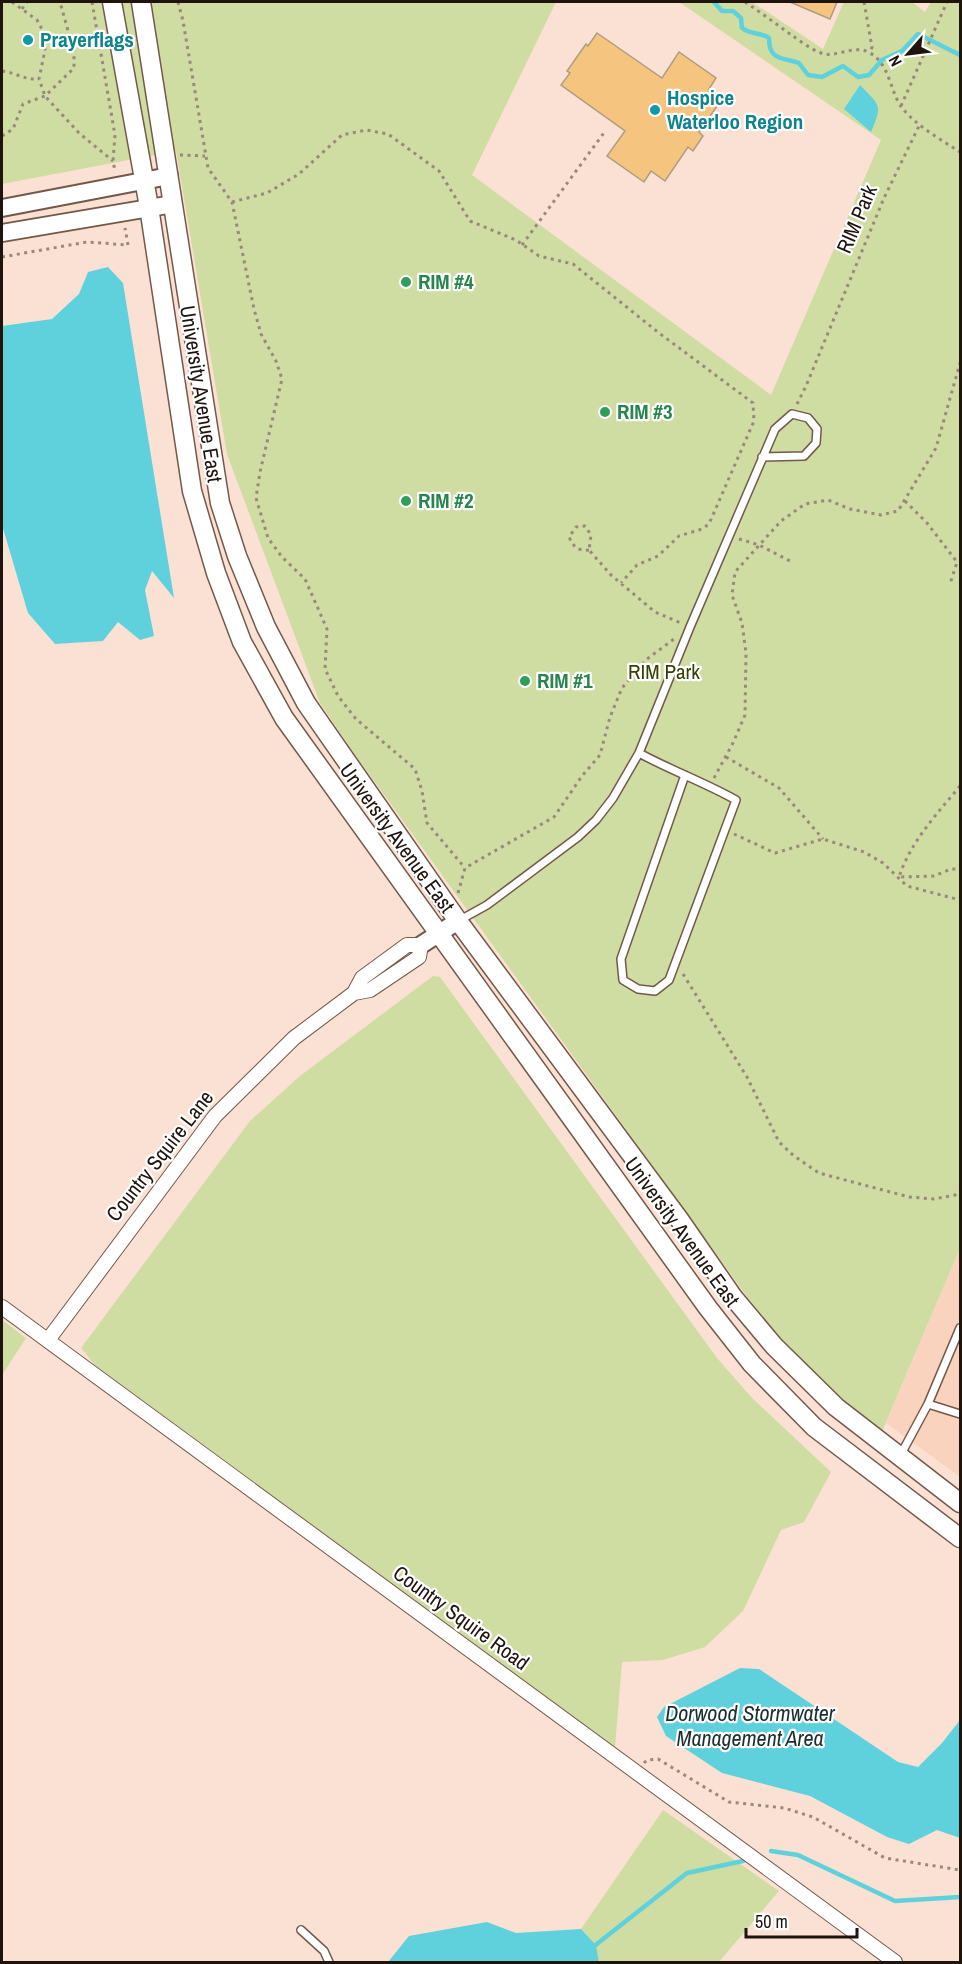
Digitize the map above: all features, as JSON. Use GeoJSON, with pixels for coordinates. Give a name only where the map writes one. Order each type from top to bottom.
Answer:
{"type":"FeatureCollection","features":[{"type":"Feature","properties":{"kind":"main road","name":"University Avenue East"},"geometry":{"type":"LineString","coordinates":[[112,2],[149,207],[192,491],[216,573],[242,642],[284,718],[708,1308],[752,1364],[814,1427],[960,1538]]}},
{"type":"Feature","properties":{"kind":"main road","name":"University Avenue East"},"geometry":{"type":"LineString","coordinates":[[141,2],[220,503],[237,556],[266,627],[306,703],[455,917],[680,1218],[734,1297],[774,1346],[836,1407],[960,1503]]}},
{"type":"Feature","properties":{"kind":"street"},"geometry":{"type":"LineString","coordinates":[[2,208],[169,176]]}},
{"type":"Feature","properties":{"kind":"street"},"geometry":{"type":"LineString","coordinates":[[2,233],[173,204]]}},
{"type":"Feature","properties":{"kind":"street","name":"Country Squire Lane"},"geometry":{"type":"LineString","coordinates":[[48,1341],[215,1116],[294,1038],[354,993],[370,990],[419,957],[421,945],[438,934],[455,917]]}},
{"type":"Feature","properties":{"kind":"street","name":"Country Squire Road"},"geometry":{"type":"LineString","coordinates":[[2,1307],[895,1962]]}},
{"type":"Feature","properties":{"kind":"lane"},"geometry":{"type":"LineString","coordinates":[[455,917],[487,905],[578,837],[596,820],[613,798],[639,753],[690,627],[762,457],[775,429],[792,414],[808,418],[817,429],[816,442],[804,456],[762,457]]}},
{"type":"Feature","properties":{"kind":"lane"},"geometry":{"type":"LineString","coordinates":[[639,753],[711,785],[736,800],[669,980],[656,991],[638,989],[623,980],[621,959],[685,775]]}},
{"type":"Feature","properties":{"kind":"lane"},"geometry":{"type":"LineString","coordinates":[[900,1457],[928,1404],[960,1328]]}},
{"type":"Feature","properties":{"kind":"lane"},"geometry":{"type":"LineString","coordinates":[[928,1404],[960,1414]]}},
{"type":"Feature","properties":{"kind":"lane"},"geometry":{"type":"LineString","coordinates":[[301,1930],[324,1951],[329,1962]]}},
{"type":"Feature","properties":{"kind":"path"},"geometry":{"type":"LineString","coordinates":[[12,2],[37,20],[44,33],[45,50],[39,80],[45,96],[79,133],[114,163],[115,135],[92,2]]}},
{"type":"Feature","properties":{"kind":"path"},"geometry":{"type":"LineString","coordinates":[[22,9],[27,2]]}},
{"type":"Feature","properties":{"kind":"path"},"geometry":{"type":"LineString","coordinates":[[2,136],[13,129],[23,104],[45,96],[74,68],[74,52],[60,2]]}},
{"type":"Feature","properties":{"kind":"path"},"geometry":{"type":"LineString","coordinates":[[178,2],[208,168],[232,202],[261,334],[276,361],[282,379],[256,498],[268,538],[282,557],[305,579],[327,629],[325,669],[338,696],[356,718],[414,769],[422,791],[427,823],[465,868]]}},
{"type":"Feature","properties":{"kind":"path"},"geometry":{"type":"LineString","coordinates":[[745,2],[822,54],[857,50],[870,53],[882,66],[901,106],[919,126],[960,152]]}},
{"type":"Feature","properties":{"kind":"path"},"geometry":{"type":"LineString","coordinates":[[864,2],[872,47],[870,53]]}},
{"type":"Feature","properties":{"kind":"path"},"geometry":{"type":"LineString","coordinates":[[901,106],[947,2]]}},
{"type":"Feature","properties":{"kind":"path"},"geometry":{"type":"LineString","coordinates":[[2,71],[15,73],[24,80],[39,80]]}},
{"type":"Feature","properties":{"kind":"path","name":"RIM Park"},"geometry":{"type":"LineString","coordinates":[[792,414],[806,386],[884,198],[919,126]]}},
{"type":"Feature","properties":{"kind":"path"},"geometry":{"type":"LineString","coordinates":[[232,202],[267,193],[299,174],[342,135],[366,130],[388,134],[439,171],[470,221],[516,240],[539,256],[573,264],[658,333],[753,403],[754,421],[709,524],[702,529],[679,536],[658,556],[637,566],[621,583]]}},
{"type":"Feature","properties":{"kind":"path"},"geometry":{"type":"LineString","coordinates":[[522,245],[606,130]]}},
{"type":"Feature","properties":{"kind":"path"},"geometry":{"type":"LineString","coordinates":[[165,154],[205,156]]}},
{"type":"Feature","properties":{"kind":"path"},"geometry":{"type":"LineString","coordinates":[[2,257],[87,242],[128,245],[127,241]]}},
{"type":"Feature","properties":{"kind":"path"},"geometry":{"type":"LineString","coordinates":[[711,785],[745,715],[746,653],[742,623],[732,595],[735,572],[781,521],[806,504],[828,500],[850,509],[881,515],[898,512],[936,448],[960,363]]}},
{"type":"Feature","properties":{"kind":"path"},"geometry":{"type":"LineString","coordinates":[[905,501],[927,523],[959,563],[950,584]]}},
{"type":"Feature","properties":{"kind":"path"},"geometry":{"type":"LineString","coordinates":[[585,526],[591,535],[589,550],[581,551],[574,547],[569,537],[576,527],[585,526]]}},
{"type":"Feature","properties":{"kind":"path"},"geometry":{"type":"LineString","coordinates":[[729,536],[759,545],[790,561]]}},
{"type":"Feature","properties":{"kind":"path"},"geometry":{"type":"LineString","coordinates":[[589,550],[621,583],[655,612],[690,627]]}},
{"type":"Feature","properties":{"kind":"path"},"geometry":{"type":"LineString","coordinates":[[455,917],[465,868],[554,817],[600,754],[610,717],[622,688],[647,659],[690,627]]}},
{"type":"Feature","properties":{"kind":"path"},"geometry":{"type":"LineString","coordinates":[[726,757],[779,788],[823,839],[864,852],[883,864],[907,886],[960,900]]}},
{"type":"Feature","properties":{"kind":"path"},"geometry":{"type":"LineString","coordinates":[[899,877],[904,861],[918,840],[960,786]]}},
{"type":"Feature","properties":{"kind":"path"},"geometry":{"type":"LineString","coordinates":[[724,830],[775,853],[823,839]]}},
{"type":"Feature","properties":{"kind":"path"},"geometry":{"type":"LineString","coordinates":[[899,877],[934,876],[951,869],[960,869]]}},
{"type":"Feature","properties":{"kind":"path"},"geometry":{"type":"LineString","coordinates":[[676,962],[747,1077],[779,1142],[794,1156],[819,1173],[909,1197],[934,1199],[955,1195],[960,1191]]}},
{"type":"Feature","properties":{"kind":"path"},"geometry":{"type":"LineString","coordinates":[[637,1773],[647,1760],[658,1759],[729,1802],[784,1808],[813,1817],[885,1858],[960,1870]]}},
{"type":"Feature","properties":{"kind":"shaded area"},"geometry":{"type":"Polygon","coordinates":[[[960,1248],[960,1477],[886,1423],[960,1248]]]}},
{"type":"Feature","properties":{"kind":"green space","name":"RIM Park"},"geometry":{"type":"Polygon","coordinates":[[[2,2],[556,2],[472,175],[771,395],[881,140],[679,2],[752,2],[823,49],[844,2],[912,2],[925,12],[931,2],[960,2],[960,1248],[881,1434],[810,1370],[748,1298],[320,703],[227,454],[176,151],[2,184],[2,2]]]}},
{"type":"Feature","properties":{"kind":"green space"},"geometry":{"type":"Polygon","coordinates":[[[433,976],[440,977],[717,1358],[752,1398],[831,1472],[804,1522],[781,1530],[743,1611],[705,1647],[663,1660],[622,1662],[615,1747],[96,1366],[81,1348],[250,1121],[300,1076],[433,976]]]}},
{"type":"Feature","properties":{"kind":"green space"},"geometry":{"type":"Polygon","coordinates":[[[2,1320],[26,1338],[2,1375],[2,1320]]]}},
{"type":"Feature","properties":{"kind":"green space"},"geometry":{"type":"Polygon","coordinates":[[[663,1810],[779,1891],[719,1962],[599,1962],[596,1945],[581,1929],[663,1810]]]}},
{"type":"Feature","properties":{"kind":"water"},"geometry":{"type":"Polygon","coordinates":[[[860,85],[878,106],[871,132],[844,109],[860,85]]]}},
{"type":"Feature","properties":{"kind":"water"},"geometry":{"type":"Polygon","coordinates":[[[108,267],[123,283],[174,598],[152,571],[145,590],[154,636],[140,640],[118,622],[103,641],[55,644],[28,613],[2,525],[2,326],[52,319],[79,294],[88,272],[108,267]]]}},
{"type":"Feature","properties":{"kind":"water","name":"Dorwood Stormwater Management Area"},"geometry":{"type":"Polygon","coordinates":[[[740,1668],[759,1669],[898,1762],[918,1767],[942,1743],[960,1720],[960,1838],[937,1830],[909,1844],[887,1837],[810,1796],[722,1773],[666,1736],[657,1717],[664,1707],[740,1668]]]}},
{"type":"Feature","properties":{"kind":"water"},"geometry":{"type":"Polygon","coordinates":[[[487,1922],[516,1933],[581,1929],[596,1945],[599,1962],[388,1962],[409,1936],[487,1922]]]}},
{"type":"Feature","properties":{"kind":"building"},"geometry":{"type":"Polygon","coordinates":[[[790,2],[837,2],[830,19],[790,2]]]}},
{"type":"Feature","properties":{"kind":"building","name":"Hospice Waterloo Region"},"geometry":{"type":"Polygon","coordinates":[[[597,33],[662,78],[679,52],[716,78],[709,89],[722,99],[699,132],[703,136],[693,151],[688,147],[665,181],[651,171],[644,182],[607,156],[625,131],[561,85],[570,73],[567,71],[586,44],[588,46],[597,33]]]}},
{"type":"Feature","properties":{"kind":"waterway"},"geometry":{"type":"LineString","coordinates":[[714,2],[722,11],[733,11],[741,18],[742,28],[769,38],[771,51],[774,54],[782,59],[799,63],[808,75],[822,77],[843,66],[858,77],[869,75],[882,60],[902,51],[918,34],[960,55]]}},
{"type":"Feature","properties":{"kind":"waterway"},"geometry":{"type":"LineString","coordinates":[[771,1851],[798,1855],[895,1901],[960,1897]]}},
{"type":"Feature","properties":{"kind":"waterway"},"geometry":{"type":"LineString","coordinates":[[593,1947],[687,1873],[743,1861]]}},
{"type":"Feature","properties":{"kind":"place","name":"Prayerflags"},"geometry":{"type":"Point","coordinates":[28,40]}},
{"type":"Feature","properties":{"kind":"place","name":"Hospice Waterloo Region"},"geometry":{"type":"Point","coordinates":[655,110]}},
{"type":"Feature","properties":{"kind":"place","name":"RIM #4"},"geometry":{"type":"Point","coordinates":[406,282]}},
{"type":"Feature","properties":{"kind":"place","name":"RIM #3"},"geometry":{"type":"Point","coordinates":[605,412]}},
{"type":"Feature","properties":{"kind":"place","name":"RIM #2"},"geometry":{"type":"Point","coordinates":[406,501]}},
{"type":"Feature","properties":{"kind":"place","name":"RIM #1"},"geometry":{"type":"Point","coordinates":[525,681]}}]}
